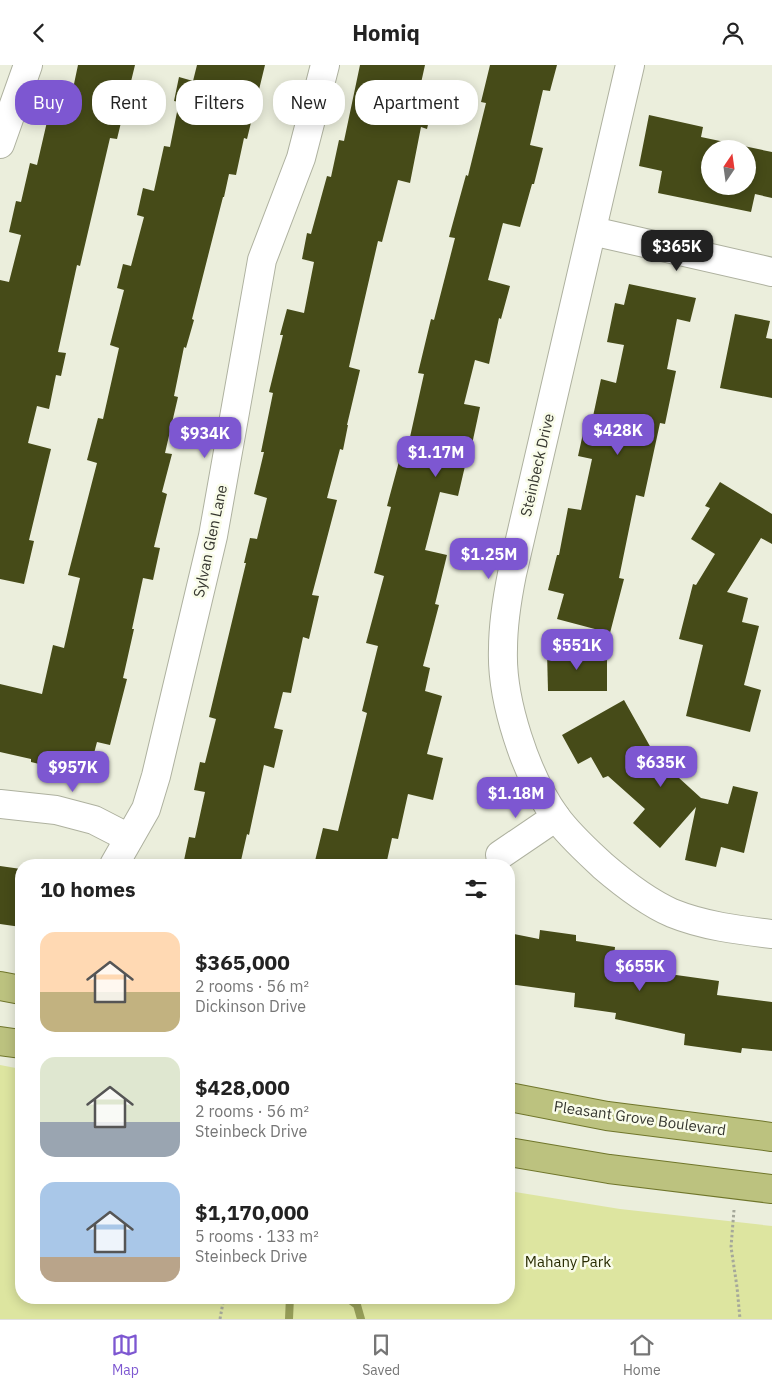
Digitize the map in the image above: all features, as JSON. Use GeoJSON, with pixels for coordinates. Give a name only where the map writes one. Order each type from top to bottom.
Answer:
{"type":"FeatureCollection","features":[{"type":"Feature","properties":{"kind":"main road"},"geometry":{"type":"LineString","coordinates":[[0,986],[15,989]]}},
{"type":"Feature","properties":{"kind":"main road"},"geometry":{"type":"LineString","coordinates":[[0,1041],[15,1043]]}},
{"type":"Feature","properties":{"kind":"main road","name":"Pleasant Grove Boulevard"},"geometry":{"type":"LineString","coordinates":[[515,1098],[607,1116],[772,1137]]}},
{"type":"Feature","properties":{"kind":"main road"},"geometry":{"type":"LineString","coordinates":[[515,1153],[609,1169],[772,1189]]}},
{"type":"Feature","properties":{"kind":"street"},"geometry":{"type":"LineString","coordinates":[[0,144],[28,65]]}},
{"type":"Feature","properties":{"kind":"street","name":"Sylvan Glen Lane"},"geometry":{"type":"LineString","coordinates":[[117,859],[146,809],[156,776],[213,535],[262,260],[301,159],[325,65]]}},
{"type":"Feature","properties":{"kind":"street","name":"Steinbeck Drive"},"geometry":{"type":"LineString","coordinates":[[630,65],[512,574],[505,614],[502,651],[506,690],[515,730],[532,775],[556,817],[586,851],[640,895],[671,913],[706,924],[772,934]]}},
{"type":"Feature","properties":{"kind":"street"},"geometry":{"type":"LineString","coordinates":[[592,231],[772,272]]}},
{"type":"Feature","properties":{"kind":"street"},"geometry":{"type":"LineString","coordinates":[[0,803],[56,810],[94,820],[129,838]]}},
{"type":"Feature","properties":{"kind":"street"},"geometry":{"type":"LineString","coordinates":[[500,855],[556,817]]}},
{"type":"Feature","properties":{"kind":"path"},"geometry":{"type":"LineString","coordinates":[[736,1185],[731,1247],[738,1287],[740,1319]]}},
{"type":"Feature","properties":{"kind":"path"},"geometry":{"type":"LineString","coordinates":[[220,1319],[223,1304]]}},
{"type":"Feature","properties":{"kind":"green space","name":"Mahany Park"},"geometry":{"type":"Polygon","coordinates":[[[0,1065],[15,1068],[15,1304],[515,1304],[515,1192],[620,1209],[772,1226],[772,1319],[0,1319],[0,1065]]]}},
{"type":"Feature","properties":{"kind":"building"},"geometry":{"type":"Polygon","coordinates":[[[78,65],[135,65],[131,80],[92,80],[92,125],[120,125],[117,139],[110,138],[80,266],[77,265],[58,352],[66,353],[61,376],[56,375],[49,409],[37,406],[28,443],[51,449],[29,540],[34,541],[24,584],[0,579],[0,280],[9,282],[21,235],[9,232],[16,201],[21,202],[30,163],[37,165],[46,125],[82,125],[82,80],[75,80],[78,65]]]}},
{"type":"Feature","properties":{"kind":"building"},"geometry":{"type":"Polygon","coordinates":[[[197,65],[265,65],[261,80],[193,80],[197,65]]]}},
{"type":"Feature","properties":{"kind":"building"},"geometry":{"type":"Polygon","coordinates":[[[360,65],[425,65],[422,80],[357,80],[360,65]]]}},
{"type":"Feature","properties":{"kind":"building"},"geometry":{"type":"Polygon","coordinates":[[[490,65],[557,65],[550,91],[543,90],[530,145],[543,148],[534,184],[532,184],[520,227],[503,223],[488,280],[510,286],[501,319],[499,318],[489,364],[475,360],[464,404],[480,407],[471,449],[469,449],[458,496],[440,492],[425,550],[447,555],[435,604],[439,605],[423,666],[430,668],[425,691],[442,696],[427,754],[443,758],[433,800],[408,794],[398,839],[392,838],[387,859],[315,859],[323,828],[338,831],[367,713],[362,711],[378,646],[366,643],[384,576],[374,573],[391,507],[387,506],[401,454],[406,455],[424,374],[418,373],[431,319],[434,320],[455,238],[449,237],[466,175],[468,176],[486,103],[481,102],[490,65]]]}},
{"type":"Feature","properties":{"kind":"building"},"geometry":{"type":"Polygon","coordinates":[[[179,77],[190,80],[178,80],[179,77]]]}},
{"type":"Feature","properties":{"kind":"building"},"geometry":{"type":"Polygon","coordinates":[[[355,89],[355,125],[428,125],[427,129],[421,127],[410,183],[398,180],[382,242],[378,241],[349,367],[360,370],[343,450],[340,449],[327,498],[337,500],[312,595],[319,596],[309,639],[303,637],[291,693],[283,692],[274,728],[283,730],[274,768],[264,765],[249,835],[247,834],[241,859],[184,859],[189,837],[195,838],[205,792],[194,790],[200,762],[205,763],[216,719],[209,717],[246,563],[244,563],[250,538],[257,539],[267,498],[254,494],[264,452],[261,452],[273,393],[269,392],[283,335],[280,335],[287,309],[304,313],[314,262],[302,259],[307,233],[311,234],[327,176],[331,177],[339,140],[344,141],[355,89]]]}},
{"type":"Feature","properties":{"kind":"building"},"geometry":{"type":"Polygon","coordinates":[[[649,115],[703,127],[701,137],[715,140],[701,140],[701,195],[755,195],[751,212],[658,193],[662,171],[639,166],[649,115]]]}},
{"type":"Feature","properties":{"kind":"building"},"geometry":{"type":"Polygon","coordinates":[[[176,117],[176,125],[250,125],[247,139],[244,138],[236,175],[229,174],[192,319],[194,320],[186,348],[184,347],[174,396],[178,397],[165,453],[172,454],[162,492],[167,494],[154,547],[160,548],[153,580],[143,578],[123,678],[127,679],[110,745],[97,742],[88,776],[0,752],[0,684],[42,694],[53,645],[64,648],[80,578],[68,575],[97,463],[87,460],[98,418],[103,419],[119,348],[110,345],[124,290],[117,288],[123,264],[131,266],[144,217],[137,215],[143,188],[154,191],[164,146],[170,147],[176,117]]]}},
{"type":"Feature","properties":{"kind":"building"},"geometry":{"type":"Polygon","coordinates":[[[756,149],[772,152],[772,198],[756,194],[756,149]]]}},
{"type":"Feature","properties":{"kind":"building"},"geometry":{"type":"Polygon","coordinates":[[[629,284],[696,298],[690,322],[677,319],[667,369],[676,371],[665,424],[660,423],[644,497],[636,495],[619,578],[624,579],[610,633],[557,619],[564,594],[548,590],[557,555],[559,555],[568,508],[581,510],[592,459],[578,456],[586,420],[592,421],[601,379],[616,383],[624,345],[607,342],[615,303],[624,305],[629,284]]]}},
{"type":"Feature","properties":{"kind":"building"},"geometry":{"type":"Polygon","coordinates":[[[735,314],[770,321],[766,338],[772,339],[772,398],[720,388],[735,314]]]}},
{"type":"Feature","properties":{"kind":"building"},"geometry":{"type":"Polygon","coordinates":[[[720,482],[772,514],[772,544],[761,538],[727,592],[748,598],[742,622],[759,626],[744,685],[761,690],[750,732],[686,716],[703,645],[679,639],[693,584],[696,585],[715,554],[691,539],[710,508],[705,506],[720,482]]]}},
{"type":"Feature","properties":{"kind":"building"},"geometry":{"type":"Polygon","coordinates":[[[607,651],[607,691],[548,691],[547,652],[607,651]]]}},
{"type":"Feature","properties":{"kind":"building"},"geometry":{"type":"Polygon","coordinates":[[[624,700],[656,757],[701,798],[728,804],[733,786],[758,792],[744,853],[721,847],[716,867],[685,860],[696,807],[660,848],[633,823],[645,809],[608,776],[603,778],[591,757],[578,764],[562,735],[624,700]]]}},
{"type":"Feature","properties":{"kind":"building"},"geometry":{"type":"Polygon","coordinates":[[[0,866],[15,868],[15,926],[0,924],[0,866]]]}},
{"type":"Feature","properties":{"kind":"building"},"geometry":{"type":"Polygon","coordinates":[[[540,930],[576,935],[576,941],[615,947],[614,957],[670,968],[669,974],[719,981],[717,995],[772,1002],[772,1051],[742,1048],[741,1053],[684,1045],[685,1034],[615,1019],[616,1013],[574,1007],[575,993],[515,985],[515,934],[539,939],[540,930]]]}},
{"type":"Feature","properties":{"kind":"waterway"},"geometry":{"type":"LineString","coordinates":[[289,1319],[290,1304]]}},
{"type":"Feature","properties":{"kind":"waterway"},"geometry":{"type":"LineString","coordinates":[[356,1304],[361,1319]]}}]}
